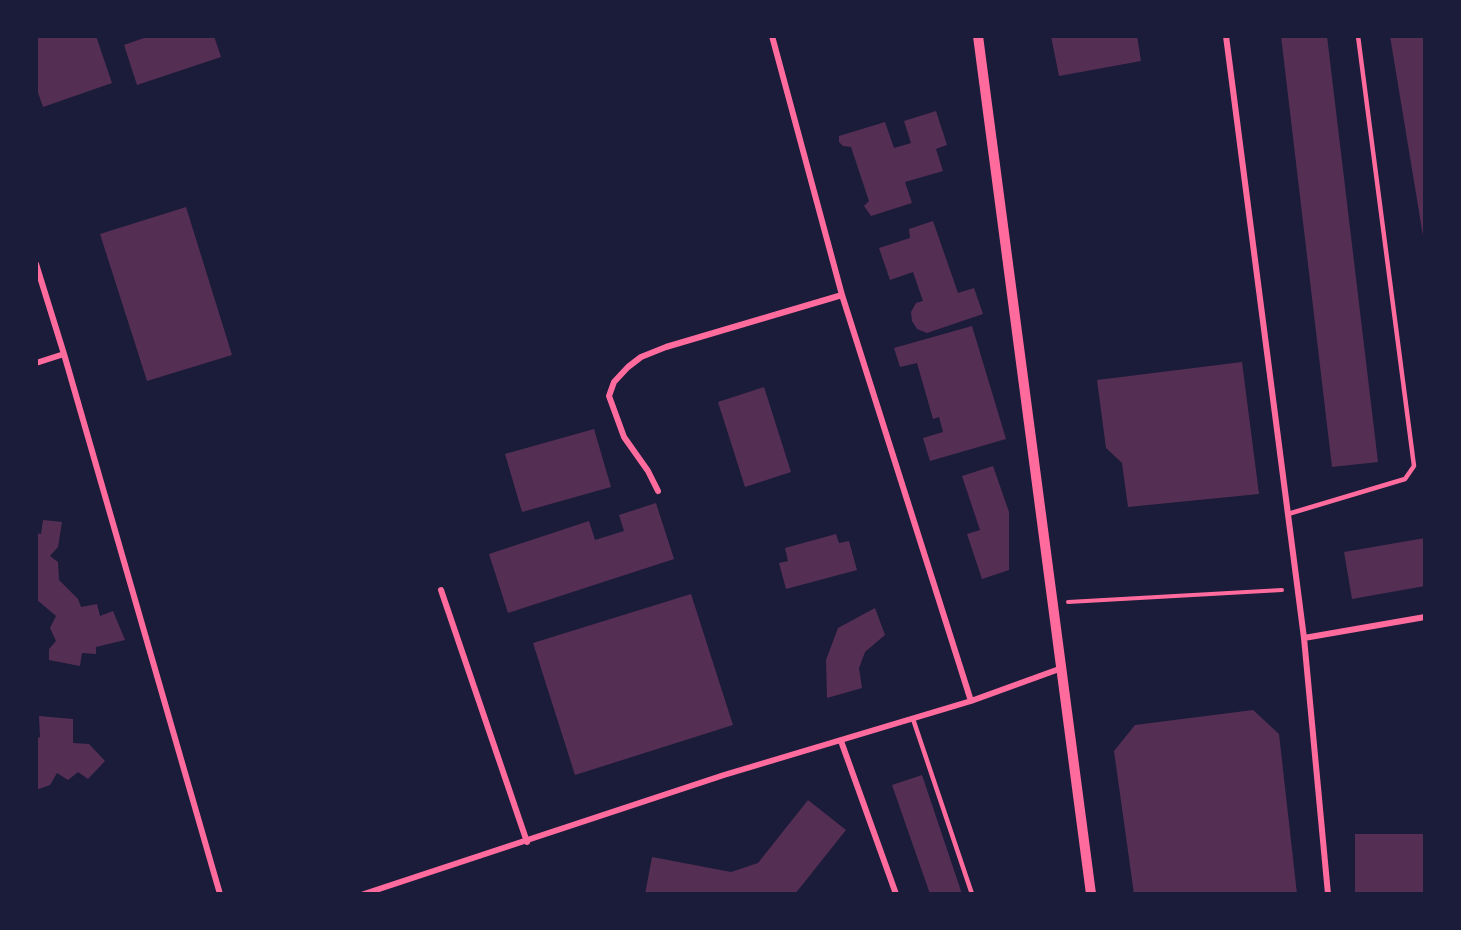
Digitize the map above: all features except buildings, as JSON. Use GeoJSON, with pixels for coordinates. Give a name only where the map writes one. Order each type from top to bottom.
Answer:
{"type":"FeatureCollection","features":[{"type":"Feature","properties":{"kind":"street"},"geometry":{"type":"LineString","coordinates":[[772,36],[842,295],[971,701]]}},
{"type":"Feature","properties":{"kind":"street"},"geometry":{"type":"LineString","coordinates":[[978,36],[1091,894]]}},
{"type":"Feature","properties":{"kind":"street"},"geometry":{"type":"LineString","coordinates":[[1226,36],[1304,638],[1328,894]]}},
{"type":"Feature","properties":{"kind":"street"},"geometry":{"type":"LineString","coordinates":[[36,264],[220,894]]}},
{"type":"Feature","properties":{"kind":"street"},"geometry":{"type":"LineString","coordinates":[[658,491],[648,471],[624,437],[612,409],[609,396],[614,382],[627,367],[641,357],[666,347],[842,295]]}},
{"type":"Feature","properties":{"kind":"street"},"geometry":{"type":"LineString","coordinates":[[36,363],[64,354]]}},
{"type":"Feature","properties":{"kind":"street"},"geometry":{"type":"LineString","coordinates":[[441,590],[527,842]]}},
{"type":"Feature","properties":{"kind":"street"},"geometry":{"type":"LineString","coordinates":[[1304,638],[1425,617]]}},
{"type":"Feature","properties":{"kind":"street"},"geometry":{"type":"LineString","coordinates":[[364,894],[724,776],[971,701],[1062,668]]}},
{"type":"Feature","properties":{"kind":"street"},"geometry":{"type":"LineString","coordinates":[[841,741],[896,894]]}},
{"type":"Feature","properties":{"kind":"lane"},"geometry":{"type":"LineString","coordinates":[[1288,514],[1405,480],[1414,466],[1358,36]]}},
{"type":"Feature","properties":{"kind":"lane"},"geometry":{"type":"LineString","coordinates":[[913,719],[972,894]]}},
{"type":"Feature","properties":{"kind":"path"},"geometry":{"type":"LineString","coordinates":[[1053,602],[1298,589]]}}]}
